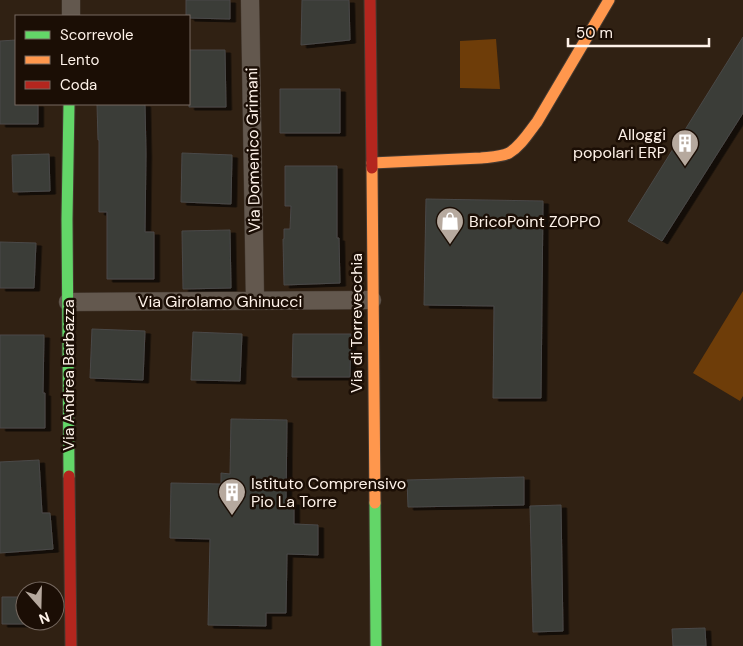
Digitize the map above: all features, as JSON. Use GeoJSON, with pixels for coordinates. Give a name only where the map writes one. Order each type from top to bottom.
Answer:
{"type":"FeatureCollection","features":[{"type":"Feature","properties":{"kind":"street"},"geometry":{"type":"LineString","coordinates":[[71,0],[71,15]]}},
{"type":"Feature","properties":{"kind":"street","name":"Via Domenico Grimani"},"geometry":{"type":"LineString","coordinates":[[250,0],[255,300]]}},
{"type":"Feature","properties":{"kind":"street","name":"Via di Torrevecchia"},"geometry":{"type":"LineString","coordinates":[[370,0],[376,646]]}},
{"type":"Feature","properties":{"kind":"street"},"geometry":{"type":"LineString","coordinates":[[372,163],[490,158],[509,153],[523,140],[537,122],[609,0]]}},
{"type":"Feature","properties":{"kind":"street","name":"Via Andrea Barbazza"},"geometry":{"type":"LineString","coordinates":[[69,105],[67,219],[71,646]]}},
{"type":"Feature","properties":{"kind":"street","name":"Via Girolamo Ghinucci"},"geometry":{"type":"LineString","coordinates":[[68,302],[372,300]]}},
{"type":"Feature","properties":{"kind":"shaded area"},"geometry":{"type":"Polygon","coordinates":[[[496,39],[500,89],[460,88],[460,41],[496,39]]]}},
{"type":"Feature","properties":{"kind":"shaded area"},"geometry":{"type":"Polygon","coordinates":[[[743,291],[743,396],[740,401],[693,373],[743,291]]]}},
{"type":"Feature","properties":{"kind":"building"},"geometry":{"type":"Polygon","coordinates":[[[186,0],[230,0],[230,19],[190,18],[190,15],[186,15],[186,0]]]}},
{"type":"Feature","properties":{"kind":"building"},"geometry":{"type":"Polygon","coordinates":[[[302,0],[349,0],[350,40],[301,45],[302,0]]]}},
{"type":"Feature","properties":{"kind":"building","name":"Alloggi popolari ERP"},"geometry":{"type":"Polygon","coordinates":[[[743,37],[743,113],[662,241],[628,221],[743,37]]]}},
{"type":"Feature","properties":{"kind":"building"},"geometry":{"type":"Polygon","coordinates":[[[15,40],[15,105],[38,105],[38,124],[0,124],[0,41],[15,40]]]}},
{"type":"Feature","properties":{"kind":"building"},"geometry":{"type":"Polygon","coordinates":[[[190,50],[225,50],[226,107],[189,107],[190,50]]]}},
{"type":"Feature","properties":{"kind":"building"},"geometry":{"type":"Polygon","coordinates":[[[280,89],[340,89],[340,133],[280,133],[280,89]]]}},
{"type":"Feature","properties":{"kind":"building"},"geometry":{"type":"Polygon","coordinates":[[[97,105],[145,105],[145,232],[154,232],[154,279],[107,279],[107,212],[99,212],[97,105]]]}},
{"type":"Feature","properties":{"kind":"building"},"geometry":{"type":"Polygon","coordinates":[[[182,153],[232,155],[231,204],[181,202],[182,153]]]}},
{"type":"Feature","properties":{"kind":"building"},"geometry":{"type":"Polygon","coordinates":[[[49,154],[50,191],[13,192],[12,155],[49,154]]]}},
{"type":"Feature","properties":{"kind":"building"},"geometry":{"type":"Polygon","coordinates":[[[285,166],[337,166],[337,238],[339,238],[340,283],[284,285],[283,239],[284,229],[290,229],[291,206],[285,206],[285,166]]]}},
{"type":"Feature","properties":{"kind":"building"},"geometry":{"type":"Polygon","coordinates":[[[426,199],[543,201],[541,398],[493,398],[494,306],[424,305],[426,199]]]}},
{"type":"Feature","properties":{"kind":"building"},"geometry":{"type":"Polygon","coordinates":[[[230,230],[231,288],[183,289],[182,231],[230,230]]]}},
{"type":"Feature","properties":{"kind":"building"},"geometry":{"type":"Polygon","coordinates":[[[0,242],[36,243],[34,288],[0,288],[0,242]]]}},
{"type":"Feature","properties":{"kind":"building"},"geometry":{"type":"Polygon","coordinates":[[[92,329],[145,331],[143,380],[90,378],[92,329]]]}},
{"type":"Feature","properties":{"kind":"building"},"geometry":{"type":"Polygon","coordinates":[[[193,332],[242,334],[240,381],[191,380],[193,332]]]}},
{"type":"Feature","properties":{"kind":"building"},"geometry":{"type":"Polygon","coordinates":[[[293,334],[351,334],[350,377],[292,377],[293,334]]]}},
{"type":"Feature","properties":{"kind":"building"},"geometry":{"type":"Polygon","coordinates":[[[0,335],[44,335],[43,393],[45,393],[45,428],[0,428],[0,335]]]}},
{"type":"Feature","properties":{"kind":"building","name":"Istituto Comprensivo Pio La Torre"},"geometry":{"type":"Polygon","coordinates":[[[231,419],[287,420],[286,502],[294,502],[294,524],[318,525],[318,555],[287,554],[286,613],[266,613],[266,626],[208,625],[210,539],[170,538],[171,483],[221,484],[221,473],[230,474],[231,419]]]}},
{"type":"Feature","properties":{"kind":"building"},"geometry":{"type":"Polygon","coordinates":[[[39,460],[42,513],[50,513],[53,549],[0,553],[0,462],[39,460]]]}},
{"type":"Feature","properties":{"kind":"building"},"geometry":{"type":"Polygon","coordinates":[[[524,477],[524,505],[408,507],[407,480],[524,477]]]}},
{"type":"Feature","properties":{"kind":"building"},"geometry":{"type":"Polygon","coordinates":[[[561,505],[563,631],[533,632],[530,506],[561,505]]]}},
{"type":"Feature","properties":{"kind":"building"},"geometry":{"type":"Polygon","coordinates":[[[2,597],[15,597],[15,624],[2,624],[2,597]]]}},
{"type":"Feature","properties":{"kind":"building"},"geometry":{"type":"Polygon","coordinates":[[[705,628],[706,646],[673,646],[672,629],[705,628]]]}},
{"type":"Feature","properties":{"kind":"traffic: fast"},"geometry":{"type":"LineString","coordinates":[[69,105],[67,219],[69,476]]}},
{"type":"Feature","properties":{"kind":"traffic: fast"},"geometry":{"type":"LineString","coordinates":[[375,503],[376,646]]}},
{"type":"Feature","properties":{"kind":"traffic: slow"},"geometry":{"type":"LineString","coordinates":[[372,163],[481,158],[509,153],[521,143],[537,122],[609,0]]}},
{"type":"Feature","properties":{"kind":"traffic: slow"},"geometry":{"type":"LineString","coordinates":[[372,168],[375,503]]}},
{"type":"Feature","properties":{"kind":"traffic: jam"},"geometry":{"type":"LineString","coordinates":[[370,0],[372,168]]}},
{"type":"Feature","properties":{"kind":"traffic: jam"},"geometry":{"type":"LineString","coordinates":[[69,476],[71,646]]}},
{"type":"Feature","properties":{"kind":"place","name":"Alloggi popolari ERP"},"geometry":{"type":"Point","coordinates":[685,167]}},
{"type":"Feature","properties":{"kind":"place","name":"BricoPoint ZOPPO"},"geometry":{"type":"Point","coordinates":[450,245]}},
{"type":"Feature","properties":{"kind":"place","name":"Istituto Comprensivo Pio La Torre"},"geometry":{"type":"Point","coordinates":[232,516]}}]}
